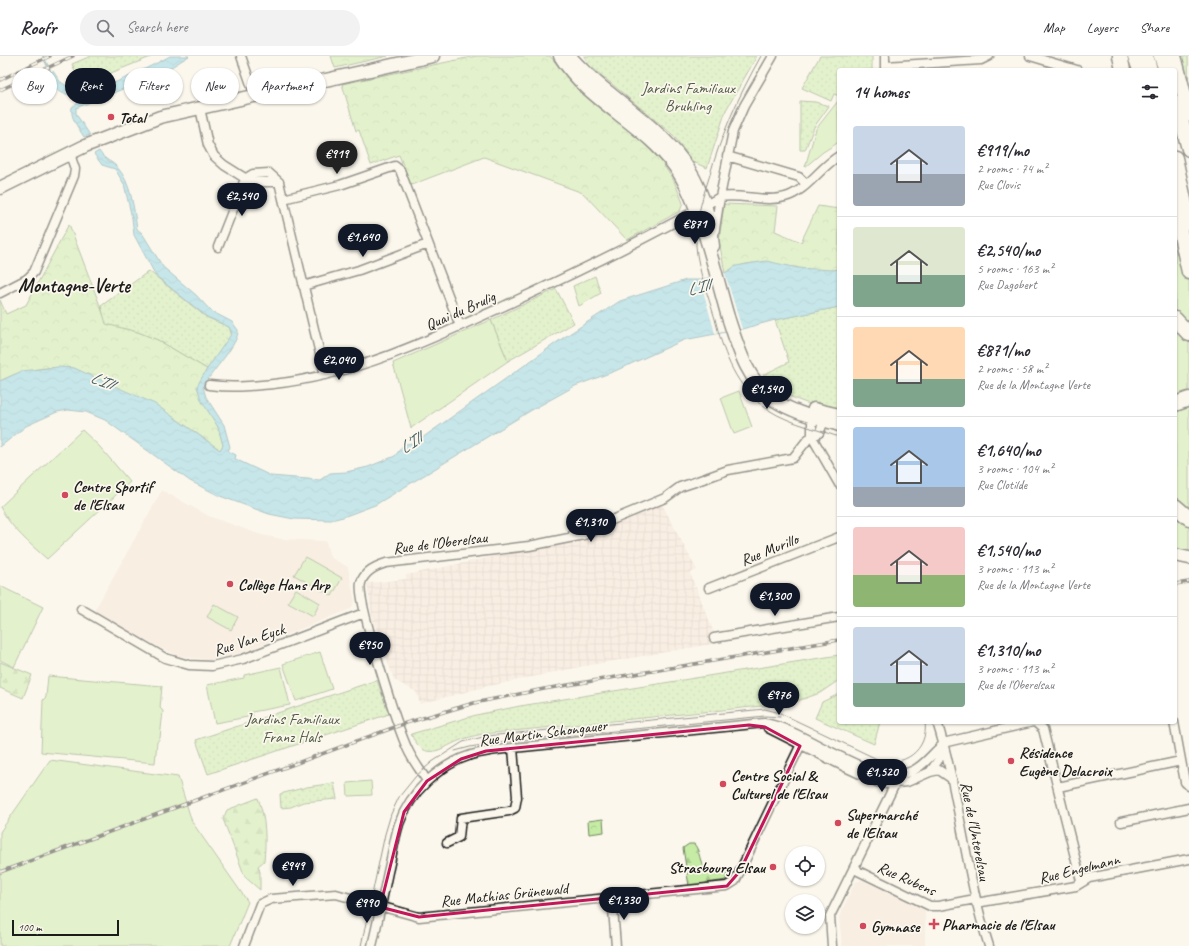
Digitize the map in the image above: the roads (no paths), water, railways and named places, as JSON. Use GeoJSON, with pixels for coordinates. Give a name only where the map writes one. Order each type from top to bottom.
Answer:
{"type":"FeatureCollection","features":[{"type":"Feature","properties":{"kind":"highway"},"geometry":{"type":"LineString","coordinates":[[1120,56],[1123,68]]}},
{"type":"Feature","properties":{"kind":"highway"},"geometry":{"type":"LineString","coordinates":[[1135,56],[1139,68]]}},
{"type":"Feature","properties":{"kind":"highway"},"geometry":{"type":"LineString","coordinates":[[1146,56],[1149,68]]}},
{"type":"Feature","properties":{"kind":"highway"},"geometry":{"type":"LineString","coordinates":[[1161,56],[1165,68]]}},
{"type":"Feature","properties":{"kind":"highway"},"geometry":{"type":"LineString","coordinates":[[1174,56],[1189,114]]}},
{"type":"Feature","properties":{"kind":"highway"},"geometry":{"type":"LineString","coordinates":[[1177,105],[1189,149]]}},
{"type":"Feature","properties":{"kind":"highway"},"geometry":{"type":"LineString","coordinates":[[1177,172],[1189,272]]}},
{"type":"Feature","properties":{"kind":"highway"},"geometry":{"type":"LineString","coordinates":[[1177,212],[1185,229]]}},
{"type":"Feature","properties":{"kind":"highway"},"geometry":{"type":"LineString","coordinates":[[1177,320],[1189,334]]}},
{"type":"Feature","properties":{"kind":"highway"},"geometry":{"type":"LineString","coordinates":[[1177,411],[1185,403]]}},
{"type":"Feature","properties":{"kind":"highway"},"geometry":{"type":"LineString","coordinates":[[1177,508],[1189,518]]}},
{"type":"Feature","properties":{"kind":"main road"},"geometry":{"type":"LineString","coordinates":[[326,80],[433,56]]}},
{"type":"Feature","properties":{"kind":"main road"},"geometry":{"type":"LineString","coordinates":[[560,56],[575,77],[649,140],[670,162],[711,222],[715,273]]}},
{"type":"Feature","properties":{"kind":"main road"},"geometry":{"type":"LineString","coordinates":[[574,59],[588,76],[656,130],[673,146],[698,185],[700,208],[715,273],[733,333],[745,363],[758,384],[774,399],[796,411],[827,416],[837,424]]}},
{"type":"Feature","properties":{"kind":"main road"},"geometry":{"type":"LineString","coordinates":[[0,188],[94,142],[160,117],[247,98]]}},
{"type":"Feature","properties":{"kind":"main road"},"geometry":{"type":"LineString","coordinates":[[1177,556],[1189,559]]}},
{"type":"Feature","properties":{"kind":"main road"},"geometry":{"type":"LineString","coordinates":[[1177,560],[1189,559]]}},
{"type":"Feature","properties":{"kind":"street"},"geometry":{"type":"LineString","coordinates":[[241,56],[247,73]]}},
{"type":"Feature","properties":{"kind":"street"},"geometry":{"type":"LineString","coordinates":[[713,244],[727,156],[733,131],[744,106],[773,56]]}},
{"type":"Feature","properties":{"kind":"street"},"geometry":{"type":"LineString","coordinates":[[885,56],[885,68],[981,60],[989,56]]}},
{"type":"Feature","properties":{"kind":"street"},"geometry":{"type":"LineString","coordinates":[[1030,56],[1070,68]]}},
{"type":"Feature","properties":{"kind":"street"},"geometry":{"type":"LineString","coordinates":[[200,108],[210,151],[224,165],[245,179],[255,183],[279,182],[325,375]]}},
{"type":"Feature","properties":{"kind":"street"},"geometry":{"type":"LineString","coordinates":[[0,293],[27,279],[34,272],[74,176],[75,169],[70,154]]}},
{"type":"Feature","properties":{"kind":"street"},"geometry":{"type":"LineString","coordinates":[[727,156],[798,178],[806,184]]}},
{"type":"Feature","properties":{"kind":"street"},"geometry":{"type":"LineString","coordinates":[[720,196],[779,198],[790,195],[806,184],[824,166],[837,157]]}},
{"type":"Feature","properties":{"kind":"street"},"geometry":{"type":"LineString","coordinates":[[283,199],[340,185],[395,166],[400,170],[460,326]]}},
{"type":"Feature","properties":{"kind":"street"},"geometry":{"type":"LineString","coordinates":[[218,247],[245,179]]}},
{"type":"Feature","properties":{"kind":"street","name":"Quai du Brulig"},"geometry":{"type":"LineString","coordinates":[[209,385],[223,387],[248,387],[281,383],[325,375],[384,358],[460,326],[587,268],[720,196]]}},
{"type":"Feature","properties":{"kind":"street"},"geometry":{"type":"LineString","coordinates":[[303,286],[359,270],[428,244]]}},
{"type":"Feature","properties":{"kind":"street","name":"Rue de l'Oberelsau"},"geometry":{"type":"LineString","coordinates":[[364,613],[360,592],[361,582],[369,571],[380,565],[529,546],[560,539],[666,498],[683,486],[720,473],[793,458],[814,436],[812,423],[827,416]]}},
{"type":"Feature","properties":{"kind":"street"},"geometry":{"type":"LineString","coordinates":[[814,436],[837,480]]}},
{"type":"Feature","properties":{"kind":"street","name":"Rue Murillo"},"geometry":{"type":"LineString","coordinates":[[709,588],[837,538]]}},
{"type":"Feature","properties":{"kind":"street","name":"Rue Van Eyck"},"geometry":{"type":"LineString","coordinates":[[80,609],[166,658],[189,665],[212,666],[243,660],[364,613]]}},
{"type":"Feature","properties":{"kind":"street"},"geometry":{"type":"LineString","coordinates":[[364,613],[407,749],[427,781]]}},
{"type":"Feature","properties":{"kind":"street"},"geometry":{"type":"LineString","coordinates":[[714,638],[837,616]]}},
{"type":"Feature","properties":{"kind":"street","name":"Rue Martin Schongauer"},"geometry":{"type":"LineString","coordinates":[[372,946],[400,824],[410,802],[427,781],[453,763],[470,756],[486,751],[749,724],[765,727],[877,772],[895,775],[914,770],[944,744]]}},
{"type":"Feature","properties":{"kind":"street","name":"Rue de l'Unterelsau"},"geometry":{"type":"LineString","coordinates":[[938,724],[952,779],[975,901],[989,946]]}},
{"type":"Feature","properties":{"kind":"street"},"geometry":{"type":"LineString","coordinates":[[930,772],[939,759],[944,744],[951,740],[1025,724]]}},
{"type":"Feature","properties":{"kind":"street"},"geometry":{"type":"LineString","coordinates":[[1037,724],[1043,729],[1081,881]]}},
{"type":"Feature","properties":{"kind":"street"},"geometry":{"type":"LineString","coordinates":[[1174,724],[1185,782],[1189,786]]}},
{"type":"Feature","properties":{"kind":"street","name":"Rue Martin Schongauer"},"geometry":{"type":"LineString","coordinates":[[802,742],[877,782],[895,784],[912,781],[930,772]]}},
{"type":"Feature","properties":{"kind":"street","name":"Rue Mathias Grünewald"},"geometry":{"type":"LineString","coordinates":[[244,946],[258,907],[266,900],[336,894],[419,917],[721,887],[730,884],[740,872],[802,742]]}},
{"type":"Feature","properties":{"kind":"street"},"geometry":{"type":"LineString","coordinates":[[447,843],[460,837],[461,818],[509,811],[517,806],[513,748]]}},
{"type":"Feature","properties":{"kind":"street"},"geometry":{"type":"LineString","coordinates":[[1058,788],[1181,761]]}},
{"type":"Feature","properties":{"kind":"street"},"geometry":{"type":"LineString","coordinates":[[930,772],[939,770],[952,779]]}},
{"type":"Feature","properties":{"kind":"street"},"geometry":{"type":"LineString","coordinates":[[832,946],[830,916],[895,784]]}},
{"type":"Feature","properties":{"kind":"street"},"geometry":{"type":"LineString","coordinates":[[1121,822],[1189,808]]}},
{"type":"Feature","properties":{"kind":"street","name":"Rue Engelmann"},"geometry":{"type":"LineString","coordinates":[[975,901],[1076,886],[1081,881],[1089,878],[1189,859]]}},
{"type":"Feature","properties":{"kind":"street","name":"Rue Rubens"},"geometry":{"type":"LineString","coordinates":[[855,866],[858,871],[930,906],[975,901]]}},
{"type":"Feature","properties":{"kind":"street"},"geometry":{"type":"LineString","coordinates":[[612,897],[616,946]]}},
{"type":"Feature","properties":{"kind":"water"},"geometry":{"type":"Polygon","coordinates":[[[170,56],[189,56],[170,68],[146,68],[170,56]]]}},
{"type":"Feature","properties":{"kind":"water"},"geometry":{"type":"Polygon","coordinates":[[[57,77],[65,85],[65,94],[57,90],[57,77]]]}},
{"type":"Feature","properties":{"kind":"water"},"geometry":{"type":"Polygon","coordinates":[[[124,78],[124,89],[116,92],[116,82],[124,78]]]}},
{"type":"Feature","properties":{"kind":"water"},"geometry":{"type":"Polygon","coordinates":[[[77,104],[86,104],[76,108],[76,114],[90,135],[84,137],[72,115],[72,107],[77,104]]]}},
{"type":"Feature","properties":{"kind":"water","name":"L'Ill"},"geometry":{"type":"Polygon","coordinates":[[[99,151],[122,173],[129,188],[137,229],[142,233],[163,267],[196,295],[211,311],[232,322],[238,330],[237,336],[230,350],[203,387],[206,397],[224,425],[230,447],[228,451],[236,455],[235,459],[271,476],[320,480],[330,473],[346,472],[368,467],[395,456],[404,444],[415,443],[563,338],[620,301],[686,280],[700,280],[725,273],[736,266],[766,261],[798,268],[837,269],[837,307],[775,320],[742,329],[684,340],[615,371],[575,386],[530,411],[375,505],[343,517],[331,520],[294,519],[269,514],[220,496],[190,481],[105,420],[86,412],[68,410],[57,412],[26,426],[0,447],[0,381],[22,371],[58,367],[74,368],[155,404],[220,450],[223,445],[218,427],[201,400],[197,386],[232,333],[229,327],[207,317],[156,276],[134,235],[132,218],[124,184],[115,169],[102,165],[94,154],[99,151]]]}},
{"type":"Feature","properties":{"kind":"waterway"},"geometry":{"type":"LineString","coordinates":[[43,56],[49,68]]}},
{"type":"Feature","properties":{"kind":"tram line"},"geometry":{"type":"LineString","coordinates":[[761,56],[731,117],[703,197],[696,237],[697,255],[722,342],[730,364],[742,385],[759,403],[777,415],[837,436]]}},
{"type":"Feature","properties":{"kind":"tram line"},"geometry":{"type":"LineString","coordinates":[[361,946],[385,834],[391,814],[399,797],[416,776],[432,762],[463,742],[487,736],[765,709],[780,713],[877,759],[896,761],[905,759],[918,749],[923,741],[925,724]]}},
{"type":"Feature","properties":{"kind":"tram line"},"geometry":{"type":"LineString","coordinates":[[455,751],[494,743],[765,716],[780,717]]}},
{"type":"Feature","properties":{"kind":"railway"},"geometry":{"type":"LineString","coordinates":[[0,80],[50,56]]}},
{"type":"Feature","properties":{"kind":"railway"},"geometry":{"type":"LineString","coordinates":[[0,90],[73,56]]}},
{"type":"Feature","properties":{"kind":"railway"},"geometry":{"type":"LineString","coordinates":[[1177,584],[1189,582]]}},
{"type":"Feature","properties":{"kind":"railway"},"geometry":{"type":"LineString","coordinates":[[0,872],[406,723],[474,703],[544,689],[837,640]]}},
{"type":"Feature","properties":{"kind":"place","name":"Total"},"geometry":{"type":"Point","coordinates":[111,117]}},
{"type":"Feature","properties":{"kind":"place","name":"Centre Sportif de l'Elsau"},"geometry":{"type":"Point","coordinates":[65,495]}},
{"type":"Feature","properties":{"kind":"place","name":"Collège Hans Arp"},"geometry":{"type":"Point","coordinates":[230,584]}},
{"type":"Feature","properties":{"kind":"place","name":"Résidence Eugène Delacroix"},"geometry":{"type":"Point","coordinates":[1011,761]}},
{"type":"Feature","properties":{"kind":"place","name":"Centre Social & Culturel de l'Elsau"},"geometry":{"type":"Point","coordinates":[723,784]}},
{"type":"Feature","properties":{"kind":"place","name":"Supermarché de l'Elsau"},"geometry":{"type":"Point","coordinates":[838,823]}},
{"type":"Feature","properties":{"kind":"place","name":"Strasbourg Elsau"},"geometry":{"type":"Point","coordinates":[773,867]}},
{"type":"Feature","properties":{"kind":"place","name":"Pharmacie de l'Elsau"},"geometry":{"type":"Point","coordinates":[934,924]}},
{"type":"Feature","properties":{"kind":"place","name":"Gymnase"},"geometry":{"type":"Point","coordinates":[863,926]}},
{"type":"Feature","properties":{"kind":"district","name":"Montagne-Verte"},"geometry":{"type":"Point","coordinates":[74,285]}},
{"type":"Feature","properties":{"kind":"park label","name":"Jardins Familiaux Bruhling"},"geometry":{"type":"Point","coordinates":[688,96]}},
{"type":"Feature","properties":{"kind":"park label","name":"Jardins Familiaux Franz Hals"},"geometry":{"type":"Point","coordinates":[292,727]}}]}
